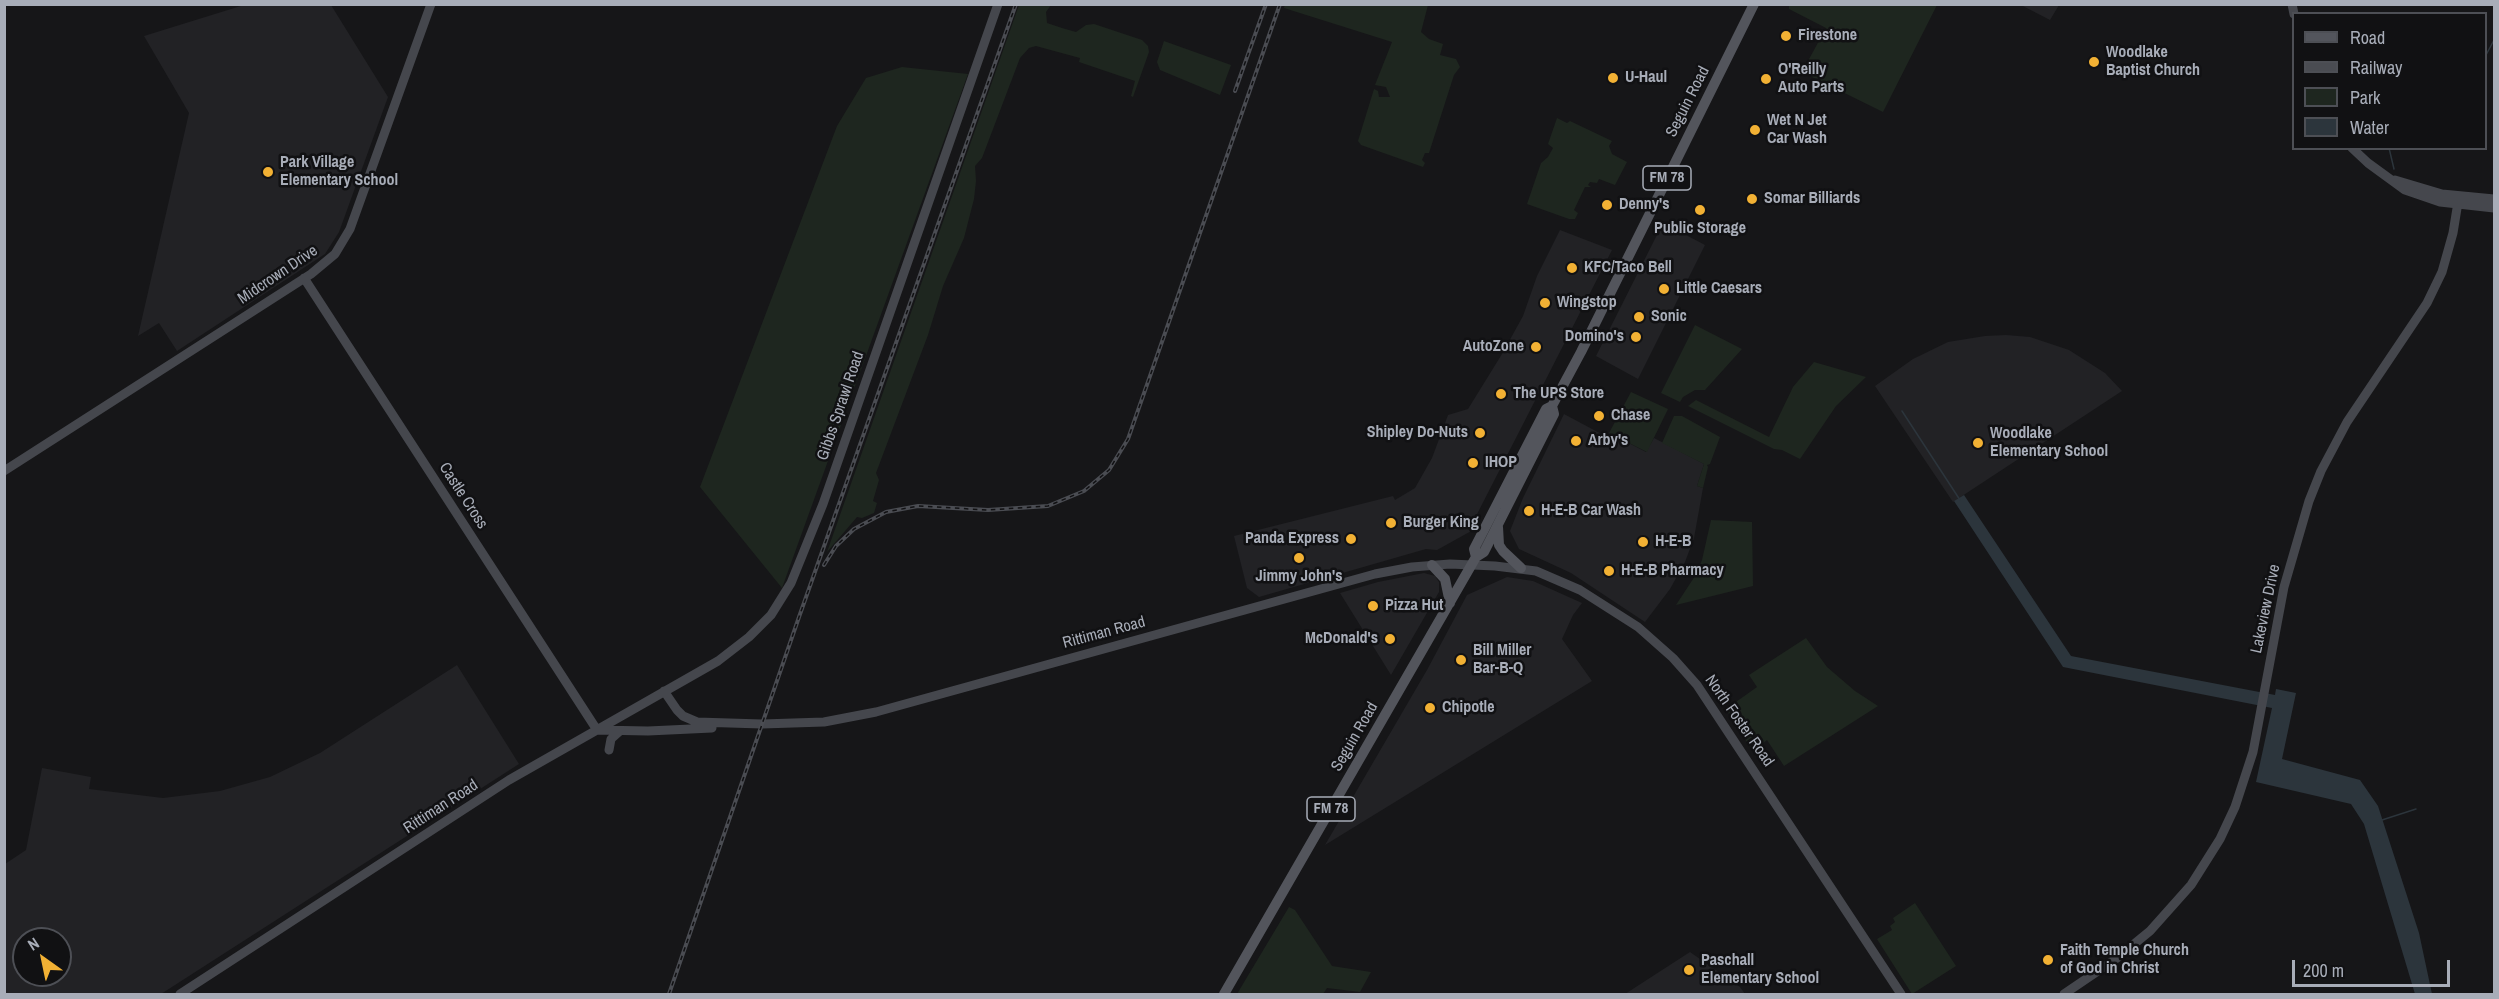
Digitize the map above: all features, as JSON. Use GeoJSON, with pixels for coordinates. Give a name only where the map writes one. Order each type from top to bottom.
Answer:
{"type":"FeatureCollection","features":[{"type":"Feature","properties":{"kind":"main road","name":"Midcrown Drive"},"geometry":{"type":"LineString","coordinates":[[7,468],[304,278],[335,254],[350,229],[431,4]]}},
{"type":"Feature","properties":{"kind":"main road","name":"Gibbs Sprawl Road"},"geometry":{"type":"LineString","coordinates":[[597,730],[718,661],[740,645],[771,615],[791,583],[854,416],[998,4]]}},
{"type":"Feature","properties":{"kind":"main road","name":"Seguin Road"},"geometry":{"type":"LineString","coordinates":[[1474,560],[1474,549],[1546,409],[1552,406],[1754,4]]}},
{"type":"Feature","properties":{"kind":"main road"},"geometry":{"type":"LineString","coordinates":[[2354,150],[2368,163],[2414,194],[2494,208]]}},
{"type":"Feature","properties":{"kind":"main road"},"geometry":{"type":"LineString","coordinates":[[2458,200],[2494,199]]}},
{"type":"Feature","properties":{"kind":"main road","name":"Lakeview Drive"},"geometry":{"type":"LineString","coordinates":[[2064,994],[2117,958],[2150,931],[2178,901],[2220,839],[2235,807],[2253,752],[2284,587],[2309,501],[2321,471],[2347,422],[2427,303],[2442,272],[2453,233],[2458,200]]}},
{"type":"Feature","properties":{"kind":"main road","name":"Castle Cross"},"geometry":{"type":"LineString","coordinates":[[304,278],[597,730]]}},
{"type":"Feature","properties":{"kind":"main road","name":"Seguin Road"},"geometry":{"type":"LineString","coordinates":[[1224,994],[1474,560],[1484,552],[1554,414],[1552,406]]}},
{"type":"Feature","properties":{"kind":"main road"},"geometry":{"type":"LineString","coordinates":[[1498,524],[1500,546],[1521,568]]}},
{"type":"Feature","properties":{"kind":"main road","name":"Rittiman Road"},"geometry":{"type":"LineString","coordinates":[[664,691],[677,710],[692,720],[744,724],[824,722],[876,712],[1375,574],[1474,560]]}},
{"type":"Feature","properties":{"kind":"main road","name":"North Foster Road"},"geometry":{"type":"LineString","coordinates":[[1474,560],[1521,568],[1558,579],[1610,608],[1646,633],[1692,679],[1718,714],[1901,994]]}},
{"type":"Feature","properties":{"kind":"main road"},"geometry":{"type":"LineString","coordinates":[[1432,565],[1446,582],[1450,603]]}},
{"type":"Feature","properties":{"kind":"main road","name":"Rittiman Road"},"geometry":{"type":"LineString","coordinates":[[180,994],[509,780],[597,730],[690,730],[744,724]]}},
{"type":"Feature","properties":{"kind":"main road"},"geometry":{"type":"LineString","coordinates":[[609,750],[611,739],[620,731]]}},
{"type":"Feature","properties":{"kind":"shaded area","name":"Park Village Elementary School"},"geometry":{"type":"Polygon","coordinates":[[[244,5],[331,5],[388,97],[339,232],[325,254],[177,351],[159,323],[138,336],[189,113],[144,36],[244,5]]]}},
{"type":"Feature","properties":{"kind":"shaded area"},"geometry":{"type":"Polygon","coordinates":[[[2021,5],[2059,5],[2050,20],[2021,5]]]}},
{"type":"Feature","properties":{"kind":"shaded area"},"geometry":{"type":"Polygon","coordinates":[[[1663,223],[1705,245],[1638,379],[1596,356],[1663,223]]]}},
{"type":"Feature","properties":{"kind":"shaded area"},"geometry":{"type":"Polygon","coordinates":[[[1560,230],[1612,250],[1473,522],[1473,530],[1437,550],[1426,549],[1259,597],[1247,588],[1234,536],[1393,496],[1395,500],[1415,488],[1432,458],[1448,415],[1468,409],[1502,354],[1523,316],[1537,276],[1560,230]]]}},
{"type":"Feature","properties":{"kind":"shaded area","name":"Woodlake Elementary School"},"geometry":{"type":"Polygon","coordinates":[[[2006,335],[2030,337],[2069,350],[2105,373],[2122,391],[1953,502],[1875,386],[1913,359],[1948,342],[2006,335]]]}},
{"type":"Feature","properties":{"kind":"shaded area"},"geometry":{"type":"Polygon","coordinates":[[[1564,414],[1607,437],[1609,433],[1646,452],[1654,438],[1704,464],[1697,486],[1703,488],[1694,538],[1685,562],[1670,589],[1645,622],[1571,573],[1519,549],[1510,531],[1523,498],[1564,414]]]}},
{"type":"Feature","properties":{"kind":"shaded area"},"geometry":{"type":"Polygon","coordinates":[[[1424,573],[1435,576],[1439,582],[1439,592],[1391,675],[1340,593],[1378,582],[1424,573]]]}},
{"type":"Feature","properties":{"kind":"shaded area"},"geometry":{"type":"Polygon","coordinates":[[[1507,577],[1533,581],[1582,603],[1573,615],[1562,639],[1592,681],[1325,845],[1427,670],[1467,595],[1507,577]]]}},
{"type":"Feature","properties":{"kind":"shaded area"},"geometry":{"type":"Polygon","coordinates":[[[457,665],[519,764],[161,994],[5,994],[5,864],[26,850],[42,768],[91,777],[89,789],[163,798],[220,791],[270,777],[320,753],[457,665]]]}},
{"type":"Feature","properties":{"kind":"shaded area","name":"Paschall Elementary School"},"geometry":{"type":"Polygon","coordinates":[[[1690,952],[1740,987],[1745,994],[1625,994],[1690,952]]]}},
{"type":"Feature","properties":{"kind":"green space"},"geometry":{"type":"Polygon","coordinates":[[[1285,4],[1428,5],[1421,32],[1429,39],[1443,44],[1440,55],[1456,59],[1460,67],[1454,75],[1429,153],[1425,153],[1422,160],[1425,163],[1423,167],[1361,145],[1358,141],[1374,89],[1378,91],[1379,97],[1390,97],[1386,87],[1375,85],[1392,42],[1284,8],[1285,4]]]}},
{"type":"Feature","properties":{"kind":"green space"},"geometry":{"type":"Polygon","coordinates":[[[1789,4],[1937,5],[1883,112],[1802,72],[1826,28],[1789,9],[1789,4]]]}},
{"type":"Feature","properties":{"kind":"green space"},"geometry":{"type":"Polygon","coordinates":[[[1019,5],[1051,5],[1046,12],[1047,23],[1076,32],[1086,25],[1094,24],[1142,40],[1148,46],[1149,52],[1133,97],[1131,96],[1135,81],[1079,62],[1080,58],[1036,46],[1029,48],[1020,58],[982,158],[975,166],[974,199],[964,238],[943,286],[928,335],[876,473],[879,480],[873,501],[877,503],[874,513],[862,518],[857,517],[827,552],[1019,5]]]}},
{"type":"Feature","properties":{"kind":"green space"},"geometry":{"type":"Polygon","coordinates":[[[1164,41],[1231,65],[1220,95],[1160,70],[1157,62],[1164,41]]]}},
{"type":"Feature","properties":{"kind":"green space"},"geometry":{"type":"Polygon","coordinates":[[[902,67],[968,74],[782,588],[700,487],[837,126],[866,78],[902,67]]]}},
{"type":"Feature","properties":{"kind":"green space"},"geometry":{"type":"Polygon","coordinates":[[[1557,118],[1567,123],[1570,121],[1612,141],[1609,146],[1612,154],[1627,162],[1615,185],[1599,179],[1597,183],[1590,182],[1588,185],[1591,187],[1585,187],[1574,210],[1578,213],[1575,219],[1527,204],[1541,163],[1553,148],[1548,144],[1557,118]]]}},
{"type":"Feature","properties":{"kind":"green space"},"geometry":{"type":"Polygon","coordinates":[[[1695,325],[1742,349],[1705,390],[1695,390],[1683,397],[1680,402],[1661,393],[1695,325]]]}},
{"type":"Feature","properties":{"kind":"green space"},"geometry":{"type":"Polygon","coordinates":[[[1814,362],[1866,377],[1836,406],[1800,459],[1782,450],[1774,449],[1688,406],[1696,400],[1769,437],[1793,387],[1814,362]]]}},
{"type":"Feature","properties":{"kind":"green space"},"geometry":{"type":"Polygon","coordinates":[[[1631,392],[1668,409],[1647,452],[1609,433],[1631,392]]]}},
{"type":"Feature","properties":{"kind":"green space"},"geometry":{"type":"Polygon","coordinates":[[[1674,416],[1682,416],[1720,437],[1710,464],[1707,465],[1703,488],[1697,486],[1704,464],[1662,443],[1674,416]]]}},
{"type":"Feature","properties":{"kind":"green space"},"geometry":{"type":"Polygon","coordinates":[[[1711,520],[1752,522],[1753,586],[1676,605],[1695,576],[1702,560],[1711,520]]]}},
{"type":"Feature","properties":{"kind":"green space"},"geometry":{"type":"Polygon","coordinates":[[[1806,638],[1827,667],[1855,691],[1878,706],[1784,766],[1767,740],[1753,752],[1726,709],[1757,687],[1749,675],[1806,638]]]}},
{"type":"Feature","properties":{"kind":"green space"},"geometry":{"type":"Polygon","coordinates":[[[1915,903],[1956,966],[1912,994],[1877,939],[1892,930],[1890,926],[1895,922],[1893,918],[1915,903]]]}},
{"type":"Feature","properties":{"kind":"green space"},"geometry":{"type":"Polygon","coordinates":[[[1289,907],[1295,910],[1332,966],[1371,972],[1360,992],[1327,988],[1323,994],[1237,994],[1289,907]]]}},
{"type":"Feature","properties":{"kind":"water"},"geometry":{"type":"Polygon","coordinates":[[[1964,495],[2071,656],[2275,695],[2276,689],[2296,693],[2282,759],[2360,780],[2378,806],[2419,933],[2432,994],[2415,994],[2364,824],[2351,804],[2256,782],[2272,708],[2063,667],[1954,501],[1964,495]]]}},
{"type":"Feature","properties":{"kind":"waterway"},"geometry":{"type":"LineString","coordinates":[[2487,53],[2494,40]]}},
{"type":"Feature","properties":{"kind":"waterway"},"geometry":{"type":"LineString","coordinates":[[2389,150],[2394,169]]}},
{"type":"Feature","properties":{"kind":"waterway"},"geometry":{"type":"LineString","coordinates":[[1902,411],[1960,500]]}},
{"type":"Feature","properties":{"kind":"waterway"},"geometry":{"type":"LineString","coordinates":[[2382,820],[2416,809]]}},
{"type":"Feature","properties":{"kind":"railway"},"geometry":{"type":"LineString","coordinates":[[669,994],[799,617],[1016,4]]}},
{"type":"Feature","properties":{"kind":"railway"},"geometry":{"type":"LineString","coordinates":[[1235,91],[1266,4]]}},
{"type":"Feature","properties":{"kind":"railway"},"geometry":{"type":"LineString","coordinates":[[824,565],[836,546],[854,529],[886,512],[918,506],[988,510],[1048,506],[1084,491],[1109,470],[1128,439],[1280,4]]}},
{"type":"Feature","properties":{"kind":"place","name":"Firestone"},"geometry":{"type":"Point","coordinates":[1786,36]}},
{"type":"Feature","properties":{"kind":"place","name":"Woodlake Baptist Church"},"geometry":{"type":"Point","coordinates":[2094,62]}},
{"type":"Feature","properties":{"kind":"place","name":"U-Haul"},"geometry":{"type":"Point","coordinates":[1613,78]}},
{"type":"Feature","properties":{"kind":"place","name":"O'Reilly Auto Parts"},"geometry":{"type":"Point","coordinates":[1766,79]}},
{"type":"Feature","properties":{"kind":"place","name":"Wet N Jet Car Wash"},"geometry":{"type":"Point","coordinates":[1755,130]}},
{"type":"Feature","properties":{"kind":"place","name":"Park Village Elementary School"},"geometry":{"type":"Point","coordinates":[268,172]}},
{"type":"Feature","properties":{"kind":"place","name":"Somar Billiards"},"geometry":{"type":"Point","coordinates":[1752,199]}},
{"type":"Feature","properties":{"kind":"place","name":"Denny's"},"geometry":{"type":"Point","coordinates":[1607,205]}},
{"type":"Feature","properties":{"kind":"place","name":"Public Storage"},"geometry":{"type":"Point","coordinates":[1700,210]}},
{"type":"Feature","properties":{"kind":"place","name":"KFC/Taco Bell"},"geometry":{"type":"Point","coordinates":[1572,268]}},
{"type":"Feature","properties":{"kind":"place","name":"Little Caesars"},"geometry":{"type":"Point","coordinates":[1664,289]}},
{"type":"Feature","properties":{"kind":"place","name":"Wingstop"},"geometry":{"type":"Point","coordinates":[1545,303]}},
{"type":"Feature","properties":{"kind":"place","name":"Sonic"},"geometry":{"type":"Point","coordinates":[1639,317]}},
{"type":"Feature","properties":{"kind":"place","name":"Domino's"},"geometry":{"type":"Point","coordinates":[1636,337]}},
{"type":"Feature","properties":{"kind":"place","name":"AutoZone"},"geometry":{"type":"Point","coordinates":[1536,347]}},
{"type":"Feature","properties":{"kind":"place","name":"The UPS Store"},"geometry":{"type":"Point","coordinates":[1501,394]}},
{"type":"Feature","properties":{"kind":"place","name":"Chase"},"geometry":{"type":"Point","coordinates":[1599,416]}},
{"type":"Feature","properties":{"kind":"place","name":"Shipley Do-Nuts"},"geometry":{"type":"Point","coordinates":[1480,433]}},
{"type":"Feature","properties":{"kind":"place","name":"Arby's"},"geometry":{"type":"Point","coordinates":[1576,441]}},
{"type":"Feature","properties":{"kind":"place","name":"Woodlake Elementary School"},"geometry":{"type":"Point","coordinates":[1978,443]}},
{"type":"Feature","properties":{"kind":"place","name":"IHOP"},"geometry":{"type":"Point","coordinates":[1473,463]}},
{"type":"Feature","properties":{"kind":"place","name":"H-E-B Car Wash"},"geometry":{"type":"Point","coordinates":[1529,511]}},
{"type":"Feature","properties":{"kind":"place","name":"Burger King"},"geometry":{"type":"Point","coordinates":[1391,523]}},
{"type":"Feature","properties":{"kind":"place","name":"Panda Express"},"geometry":{"type":"Point","coordinates":[1351,539]}},
{"type":"Feature","properties":{"kind":"place","name":"H-E-B"},"geometry":{"type":"Point","coordinates":[1643,542]}},
{"type":"Feature","properties":{"kind":"place","name":"Jimmy John's"},"geometry":{"type":"Point","coordinates":[1299,558]}},
{"type":"Feature","properties":{"kind":"place","name":"H-E-B Pharmacy"},"geometry":{"type":"Point","coordinates":[1609,571]}},
{"type":"Feature","properties":{"kind":"place","name":"Pizza Hut"},"geometry":{"type":"Point","coordinates":[1373,606]}},
{"type":"Feature","properties":{"kind":"place","name":"McDonald's"},"geometry":{"type":"Point","coordinates":[1390,639]}},
{"type":"Feature","properties":{"kind":"place","name":"Bill Miller Bar-B-Q"},"geometry":{"type":"Point","coordinates":[1461,660]}},
{"type":"Feature","properties":{"kind":"place","name":"Chipotle"},"geometry":{"type":"Point","coordinates":[1430,708]}},
{"type":"Feature","properties":{"kind":"place","name":"Faith Temple Church of God in Christ"},"geometry":{"type":"Point","coordinates":[2048,960]}},
{"type":"Feature","properties":{"kind":"place","name":"Paschall Elementary School"},"geometry":{"type":"Point","coordinates":[1689,970]}}]}
